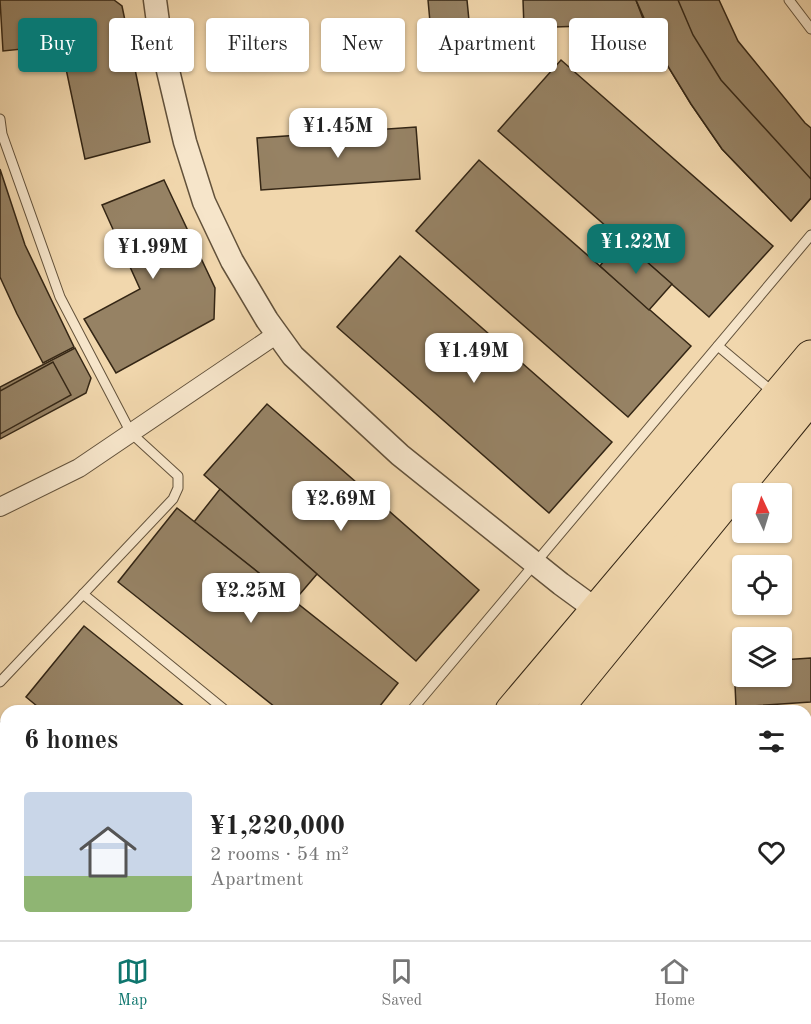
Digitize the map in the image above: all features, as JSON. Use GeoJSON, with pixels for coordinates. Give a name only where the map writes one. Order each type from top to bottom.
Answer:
{"type":"FeatureCollection","features":[{"type":"Feature","properties":{"kind":"highway"},"geometry":{"type":"LineString","coordinates":[[517,705],[811,357]]}},
{"type":"Feature","properties":{"kind":"highway"},"geometry":{"type":"LineString","coordinates":[[559,705],[811,396]]}},
{"type":"Feature","properties":{"kind":"street"},"geometry":{"type":"LineString","coordinates":[[155,0],[160,37],[185,142],[204,202],[232,261],[267,320],[293,356],[400,455],[598,611]]}},
{"type":"Feature","properties":{"kind":"street"},"geometry":{"type":"LineString","coordinates":[[0,507],[79,468],[277,333]]}},
{"type":"Feature","properties":{"kind":"lane"},"geometry":{"type":"LineString","coordinates":[[789,0],[811,29]]}},
{"type":"Feature","properties":{"kind":"lane"},"geometry":{"type":"LineString","coordinates":[[0,118],[2,134],[60,297],[131,433],[178,476],[178,488],[173,499],[0,682]]}},
{"type":"Feature","properties":{"kind":"lane"},"geometry":{"type":"LineString","coordinates":[[416,705],[811,235]]}},
{"type":"Feature","properties":{"kind":"lane"},"geometry":{"type":"LineString","coordinates":[[718,346],[778,396]]}},
{"type":"Feature","properties":{"kind":"lane"},"geometry":{"type":"LineString","coordinates":[[83,594],[219,705]]}},
{"type":"Feature","properties":{"kind":"building"},"geometry":{"type":"Polygon","coordinates":[[[0,0],[114,0],[122,6],[124,18],[109,18],[109,72],[136,72],[150,142],[85,159],[67,72],[97,72],[97,18],[18,18],[18,49],[3,51],[0,0]]]}},
{"type":"Feature","properties":{"kind":"building"},"geometry":{"type":"Polygon","coordinates":[[[428,0],[467,0],[469,18],[430,18],[428,0]]]}},
{"type":"Feature","properties":{"kind":"building"},"geometry":{"type":"Polygon","coordinates":[[[523,0],[636,0],[643,18],[569,18],[569,27],[557,27],[557,18],[524,18],[523,0]]]}},
{"type":"Feature","properties":{"kind":"building"},"geometry":{"type":"Polygon","coordinates":[[[636,0],[719,0],[738,41],[811,128],[811,198],[791,221],[722,149],[668,66],[668,18],[644,18],[636,0]]]}},
{"type":"Feature","properties":{"kind":"building"},"geometry":{"type":"Polygon","coordinates":[[[636,0],[678,0],[693,35],[721,80],[811,179],[811,198],[791,221],[722,149],[668,66],[668,18],[644,18],[636,0]]]}},
{"type":"Feature","properties":{"kind":"building"},"geometry":{"type":"Polygon","coordinates":[[[561,60],[569,67],[569,72],[575,72],[773,246],[709,317],[498,131],[550,72],[557,72],[557,65],[561,60]]]}},
{"type":"Feature","properties":{"kind":"building"},"geometry":{"type":"Polygon","coordinates":[[[416,127],[420,179],[261,190],[257,138],[416,127]]]}},
{"type":"Feature","properties":{"kind":"building"},"geometry":{"type":"Polygon","coordinates":[[[479,160],[691,346],[628,417],[416,231],[479,160]]]}},
{"type":"Feature","properties":{"kind":"building"},"geometry":{"type":"Polygon","coordinates":[[[0,169],[25,245],[74,347],[43,363],[0,277],[0,169]]]}},
{"type":"Feature","properties":{"kind":"building"},"geometry":{"type":"Polygon","coordinates":[[[164,180],[215,288],[214,319],[116,373],[84,319],[140,289],[102,205],[164,180]]]}},
{"type":"Feature","properties":{"kind":"building"},"geometry":{"type":"Polygon","coordinates":[[[621,239],[672,284],[649,310],[600,266],[621,239]]]}},
{"type":"Feature","properties":{"kind":"building"},"geometry":{"type":"Polygon","coordinates":[[[400,256],[612,442],[549,513],[337,327],[400,256]]]}},
{"type":"Feature","properties":{"kind":"building"},"geometry":{"type":"Polygon","coordinates":[[[75,348],[91,378],[86,393],[0,439],[0,387],[75,348]]]}},
{"type":"Feature","properties":{"kind":"building"},"geometry":{"type":"Polygon","coordinates":[[[53,362],[71,395],[0,434],[0,391],[53,362]]]}},
{"type":"Feature","properties":{"kind":"building"},"geometry":{"type":"Polygon","coordinates":[[[267,404],[479,590],[416,661],[204,475],[267,404]]]}},
{"type":"Feature","properties":{"kind":"building"},"geometry":{"type":"Polygon","coordinates":[[[220,489],[317,574],[294,601],[194,522],[220,489]]]}},
{"type":"Feature","properties":{"kind":"building"},"geometry":{"type":"Polygon","coordinates":[[[177,508],[398,683],[381,705],[272,705],[118,582],[177,508]]]}},
{"type":"Feature","properties":{"kind":"building"},"geometry":{"type":"Polygon","coordinates":[[[84,626],[183,705],[36,705],[26,697],[84,626]]]}},
{"type":"Feature","properties":{"kind":"building"},"geometry":{"type":"Polygon","coordinates":[[[811,658],[811,702],[736,705],[735,687],[792,687],[792,659],[811,658]]]}}]}
